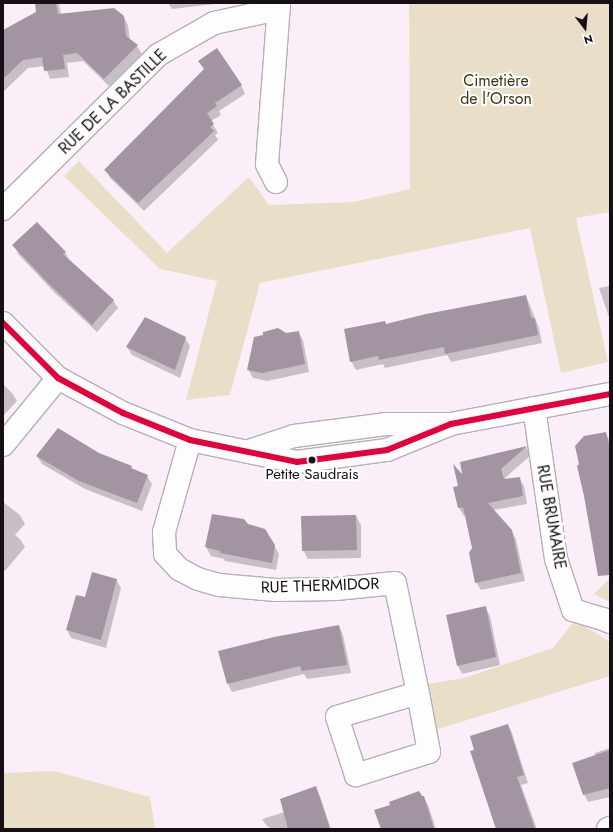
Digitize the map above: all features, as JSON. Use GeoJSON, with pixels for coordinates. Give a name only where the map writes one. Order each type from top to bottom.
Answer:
{"type":"FeatureCollection","features":[{"type":"Feature","properties":{"kind":"street"},"geometry":{"type":"LineString","coordinates":[[276,182],[267,164],[279,6]]}},
{"type":"Feature","properties":{"kind":"street","name":"RUE DE LA BASTILLE"},"geometry":{"type":"LineString","coordinates":[[3,209],[158,55],[214,22],[279,6]]}},
{"type":"Feature","properties":{"kind":"street"},"geometry":{"type":"LineString","coordinates":[[3,323],[58,378],[123,413],[190,440],[248,451],[294,436],[387,424],[451,424],[610,394]]}},
{"type":"Feature","properties":{"kind":"street"},"geometry":{"type":"LineString","coordinates":[[3,446],[58,378]]}},
{"type":"Feature","properties":{"kind":"street","name":"RUE BRUMAIRE"},"geometry":{"type":"LineString","coordinates":[[534,408],[556,559],[573,610],[610,622]]}},
{"type":"Feature","properties":{"kind":"street","name":"RUE THERMIDOR"},"geometry":{"type":"LineString","coordinates":[[190,440],[164,532],[165,554],[179,569],[198,579],[219,585],[276,590],[336,589],[395,583],[418,693]]}},
{"type":"Feature","properties":{"kind":"street"},"geometry":{"type":"LineString","coordinates":[[418,693],[429,752],[356,775],[337,717],[418,693]]}},
{"type":"Feature","properties":{"kind":"green space","name":"Cimetière de l'Orson"},"geometry":{"type":"Polygon","coordinates":[[[409,3],[610,3],[610,212],[576,218],[608,362],[561,373],[530,228],[260,283],[230,395],[186,400],[217,281],[160,269],[64,176],[79,161],[167,253],[249,177],[269,205],[353,202],[410,189],[409,3]]]}},
{"type":"Feature","properties":{"kind":"green space"},"geometry":{"type":"Polygon","coordinates":[[[610,578],[610,602],[594,594],[610,578]]]}},
{"type":"Feature","properties":{"kind":"green space"},"geometry":{"type":"Polygon","coordinates":[[[575,620],[610,642],[610,676],[435,730],[427,684],[464,678],[553,648],[575,620]]]}},
{"type":"Feature","properties":{"kind":"green space"},"geometry":{"type":"Polygon","coordinates":[[[54,771],[150,797],[155,829],[3,829],[3,773],[54,771]]]}},
{"type":"Feature","properties":{"kind":"building"},"geometry":{"type":"Polygon","coordinates":[[[35,3],[56,3],[58,14],[114,8],[124,16],[126,36],[138,45],[104,79],[77,53],[63,55],[65,69],[44,71],[42,57],[23,60],[3,79],[3,30],[36,12],[35,3]]]}},
{"type":"Feature","properties":{"kind":"building"},"geometry":{"type":"Polygon","coordinates":[[[217,48],[242,85],[215,103],[217,106],[207,113],[214,124],[210,127],[214,131],[138,203],[104,170],[204,69],[198,61],[217,48]]]}},
{"type":"Feature","properties":{"kind":"building"},"geometry":{"type":"Polygon","coordinates":[[[37,222],[66,252],[63,254],[114,300],[92,325],[49,284],[12,245],[37,222]]]}},
{"type":"Feature","properties":{"kind":"building"},"geometry":{"type":"Polygon","coordinates":[[[526,295],[531,317],[535,319],[538,335],[445,354],[444,347],[379,360],[378,356],[350,362],[344,329],[385,321],[386,324],[426,314],[526,295]]]}},
{"type":"Feature","properties":{"kind":"building"},"geometry":{"type":"Polygon","coordinates":[[[145,317],[186,337],[175,370],[126,347],[145,317]]]}},
{"type":"Feature","properties":{"kind":"building"},"geometry":{"type":"Polygon","coordinates":[[[278,328],[286,333],[299,331],[305,364],[262,373],[247,370],[254,337],[263,335],[263,332],[278,328]]]}},
{"type":"Feature","properties":{"kind":"building"},"geometry":{"type":"Polygon","coordinates":[[[58,428],[99,453],[132,466],[131,468],[148,475],[137,503],[79,481],[36,456],[58,428]]]}},
{"type":"Feature","properties":{"kind":"building"},"geometry":{"type":"Polygon","coordinates":[[[606,432],[610,448],[610,575],[598,576],[584,496],[577,466],[579,464],[575,446],[584,436],[606,432]]]}},
{"type":"Feature","properties":{"kind":"building"},"geometry":{"type":"Polygon","coordinates":[[[527,446],[501,469],[504,479],[520,477],[523,496],[488,503],[512,530],[521,573],[475,583],[469,553],[472,548],[463,507],[458,508],[453,487],[458,486],[453,464],[462,474],[460,462],[527,446]]]}},
{"type":"Feature","properties":{"kind":"building"},"geometry":{"type":"Polygon","coordinates":[[[212,514],[244,519],[248,524],[265,529],[275,545],[272,563],[220,553],[220,551],[205,547],[212,514]]]}},
{"type":"Feature","properties":{"kind":"building"},"geometry":{"type":"Polygon","coordinates":[[[356,515],[357,550],[302,551],[301,516],[356,515]]]}},
{"type":"Feature","properties":{"kind":"building"},"geometry":{"type":"Polygon","coordinates":[[[92,572],[117,579],[101,640],[66,630],[76,595],[85,597],[92,572]]]}},
{"type":"Feature","properties":{"kind":"building"},"geometry":{"type":"Polygon","coordinates":[[[486,606],[496,657],[457,666],[446,615],[486,606]]]}},
{"type":"Feature","properties":{"kind":"building"},"geometry":{"type":"Polygon","coordinates":[[[339,625],[347,665],[302,671],[300,666],[227,684],[218,651],[274,637],[339,625]]]}},
{"type":"Feature","properties":{"kind":"building"},"geometry":{"type":"Polygon","coordinates":[[[508,724],[524,775],[517,777],[535,829],[496,829],[470,751],[474,750],[470,736],[508,724]]]}},
{"type":"Feature","properties":{"kind":"building"},"geometry":{"type":"Polygon","coordinates":[[[610,750],[610,788],[583,795],[572,763],[610,750]]]}},
{"type":"Feature","properties":{"kind":"building"},"geometry":{"type":"Polygon","coordinates":[[[316,786],[330,829],[288,829],[280,799],[316,786]]]}},
{"type":"Feature","properties":{"kind":"building"},"geometry":{"type":"Polygon","coordinates":[[[419,791],[422,796],[424,796],[434,829],[381,829],[374,810],[390,805],[389,802],[419,791]]]}},
{"type":"Feature","properties":{"kind":"transit line"},"geometry":{"type":"LineString","coordinates":[[3,323],[58,378],[123,413],[190,440],[297,462],[387,450],[451,424],[610,394]]}},
{"type":"Feature","properties":{"kind":"place","name":"Petite Saudrais"},"geometry":{"type":"Point","coordinates":[312,460]}}]}
